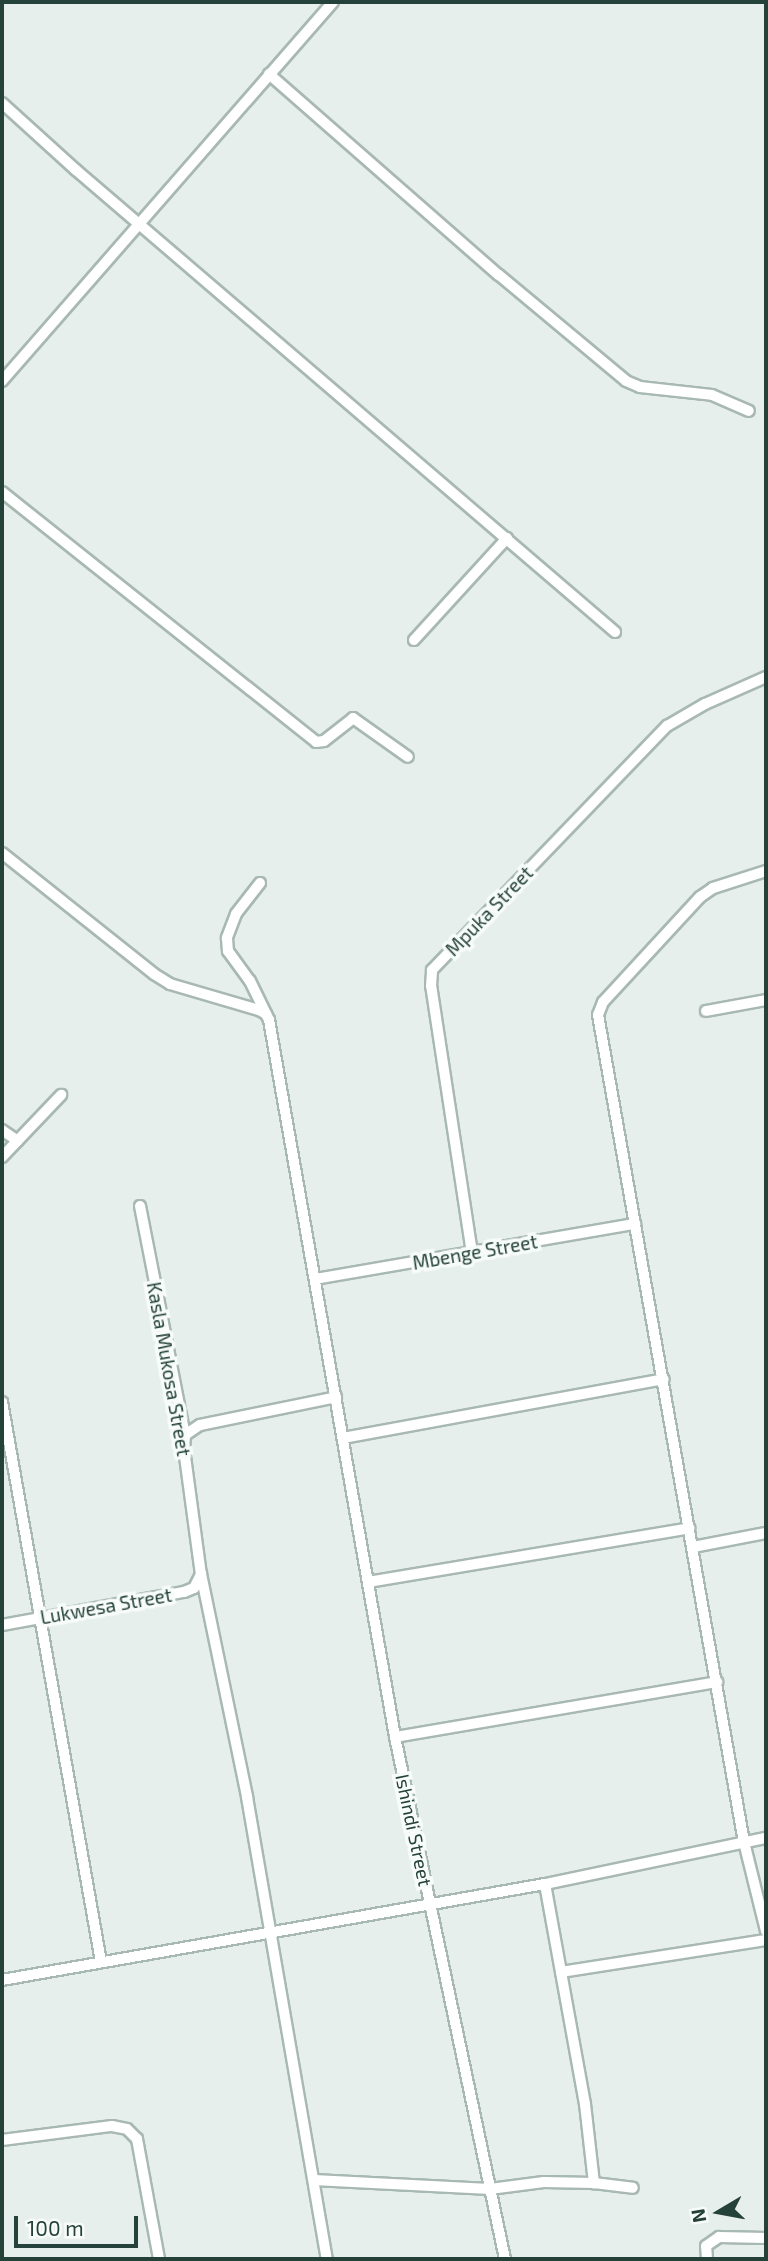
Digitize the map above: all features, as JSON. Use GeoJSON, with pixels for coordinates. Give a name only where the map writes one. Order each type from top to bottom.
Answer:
{"type":"FeatureCollection","features":[{"type":"Feature","properties":{"kind":"street"},"geometry":{"type":"LineString","coordinates":[[2,381],[333,2]]}},
{"type":"Feature","properties":{"kind":"street"},"geometry":{"type":"LineString","coordinates":[[269,74],[499,275],[626,381],[640,387],[712,395],[749,411]]}},
{"type":"Feature","properties":{"kind":"street"},"geometry":{"type":"LineString","coordinates":[[2,103],[615,632]]}},
{"type":"Feature","properties":{"kind":"street"},"geometry":{"type":"LineString","coordinates":[[2,492],[316,742],[324,741],[353,718],[408,757]]}},
{"type":"Feature","properties":{"kind":"street"},"geometry":{"type":"LineString","coordinates":[[414,640],[507,538]]}},
{"type":"Feature","properties":{"kind":"street","name":"Mpuka Street"},"geometry":{"type":"LineString","coordinates":[[472,1252],[431,986],[432,970],[667,726],[705,704],[766,677]]}},
{"type":"Feature","properties":{"kind":"street"},"geometry":{"type":"LineString","coordinates":[[2,853],[170,984],[266,1014]]}},
{"type":"Feature","properties":{"kind":"street"},"geometry":{"type":"LineString","coordinates":[[766,871],[713,888],[699,897],[600,1006],[598,1015],[744,1842],[766,1931]]}},
{"type":"Feature","properties":{"kind":"street","name":"Ishindi Street"},"geometry":{"type":"LineString","coordinates":[[260,883],[236,914],[227,938],[228,951],[250,981],[266,1014],[395,1737],[505,2259]]}},
{"type":"Feature","properties":{"kind":"street"},"geometry":{"type":"LineString","coordinates":[[706,1011],[766,1000]]}},
{"type":"Feature","properties":{"kind":"street"},"geometry":{"type":"LineString","coordinates":[[2,1157],[61,1095]]}},
{"type":"Feature","properties":{"kind":"street"},"geometry":{"type":"LineString","coordinates":[[2,1130],[18,1142]]}},
{"type":"Feature","properties":{"kind":"street","name":"Kasla Mukosa Street"},"geometry":{"type":"LineString","coordinates":[[140,1206],[185,1434],[184,1449],[201,1574],[247,1797],[327,2259]]}},
{"type":"Feature","properties":{"kind":"street","name":"Mbenge Street"},"geometry":{"type":"LineString","coordinates":[[315,1279],[635,1224]]}},
{"type":"Feature","properties":{"kind":"street"},"geometry":{"type":"LineString","coordinates":[[343,1438],[664,1379]]}},
{"type":"Feature","properties":{"kind":"street"},"geometry":{"type":"LineString","coordinates":[[185,1434],[200,1425],[335,1398]]}},
{"type":"Feature","properties":{"kind":"street"},"geometry":{"type":"LineString","coordinates":[[2,1402],[101,1962]]}},
{"type":"Feature","properties":{"kind":"street"},"geometry":{"type":"LineString","coordinates":[[368,1582],[690,1528]]}},
{"type":"Feature","properties":{"kind":"street"},"geometry":{"type":"LineString","coordinates":[[693,1546],[766,1533]]}},
{"type":"Feature","properties":{"kind":"street","name":"Lukwesa Street"},"geometry":{"type":"LineString","coordinates":[[2,1625],[184,1592],[198,1583],[201,1574]]}},
{"type":"Feature","properties":{"kind":"street"},"geometry":{"type":"LineString","coordinates":[[395,1737],[717,1682]]}},
{"type":"Feature","properties":{"kind":"street"},"geometry":{"type":"LineString","coordinates":[[2,1980],[545,1884],[766,1838]]}},
{"type":"Feature","properties":{"kind":"street"},"geometry":{"type":"LineString","coordinates":[[545,1884],[589,2133],[594,2183]]}},
{"type":"Feature","properties":{"kind":"street"},"geometry":{"type":"LineString","coordinates":[[561,1972],[766,1940]]}},
{"type":"Feature","properties":{"kind":"street"},"geometry":{"type":"LineString","coordinates":[[2,2140],[96,2127],[127,2129],[136,2139],[159,2259]]}},
{"type":"Feature","properties":{"kind":"street"},"geometry":{"type":"LineString","coordinates":[[314,2180],[490,2189],[544,2182],[594,2183],[633,2188]]}},
{"type":"Feature","properties":{"kind":"street"},"geometry":{"type":"LineString","coordinates":[[706,2255],[719,2237],[766,2238]]}}]}
